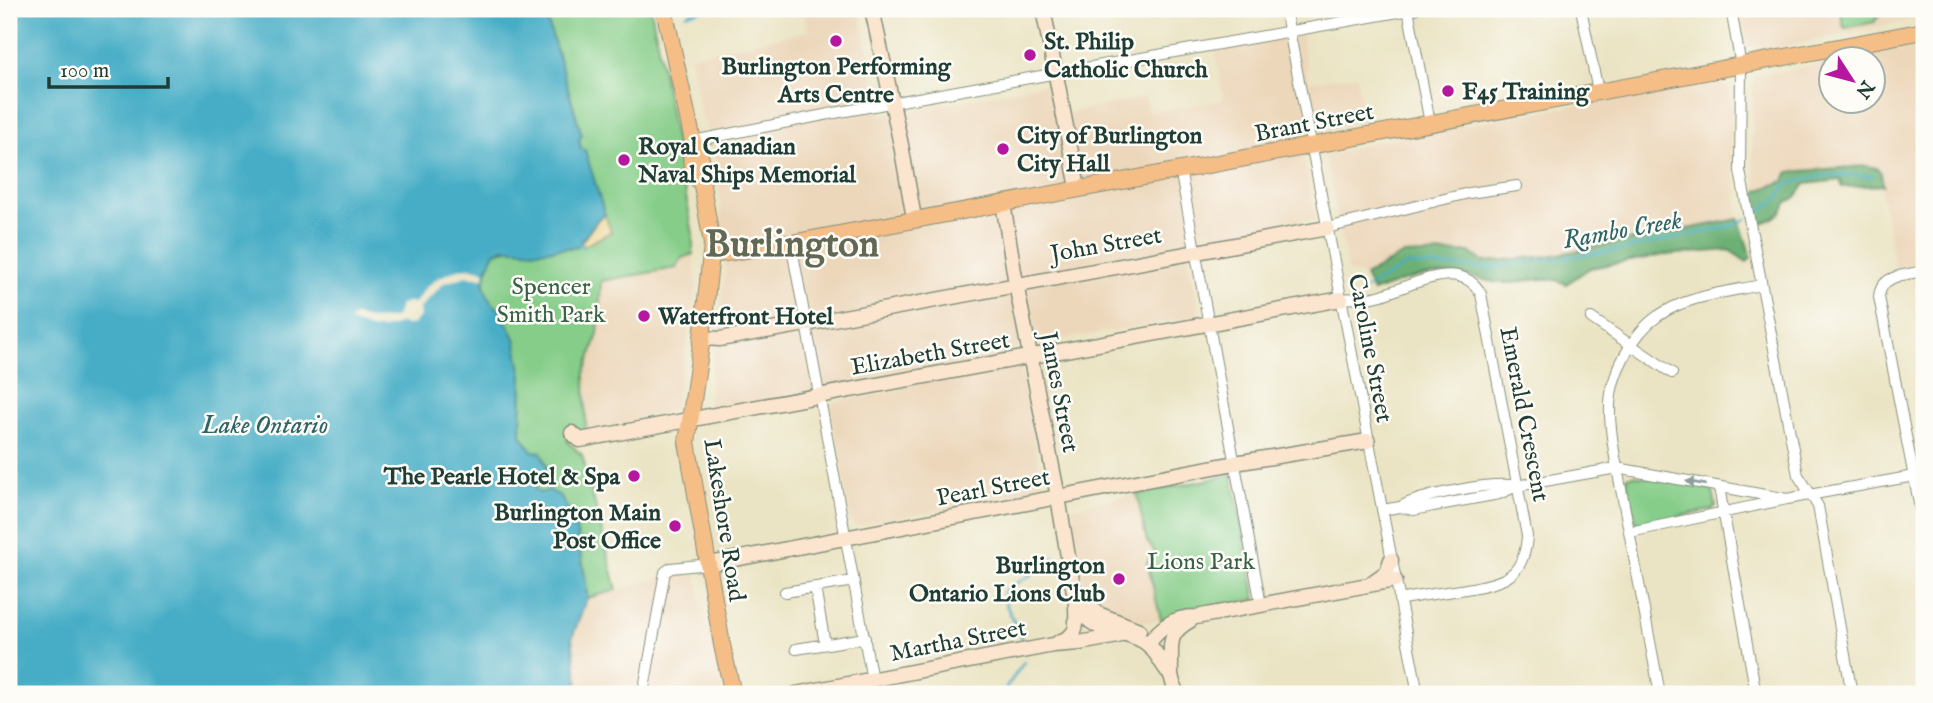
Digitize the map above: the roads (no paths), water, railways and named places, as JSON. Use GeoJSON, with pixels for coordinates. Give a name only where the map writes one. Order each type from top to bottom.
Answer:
{"type":"FeatureCollection","features":[{"type":"Feature","properties":{"kind":"main road","name":"Lakeshore Road"},"geometry":{"type":"LineString","coordinates":[[664,9],[692,141],[701,159],[704,173],[702,185],[711,235],[712,255],[687,442],[733,694]]}},
{"type":"Feature","properties":{"kind":"main road","name":"Brant Street"},"geometry":{"type":"LineString","coordinates":[[712,255],[791,243],[1924,30]]}},
{"type":"Feature","properties":{"kind":"street"},"geometry":{"type":"LineString","coordinates":[[899,9],[873,11],[914,218]]}},
{"type":"Feature","properties":{"kind":"street"},"geometry":{"type":"LineString","coordinates":[[1043,9],[1078,188]]}},
{"type":"Feature","properties":{"kind":"street","name":"Caroline Street"},"geometry":{"type":"LineString","coordinates":[[1285,9],[1418,694]]}},
{"type":"Feature","properties":{"kind":"street"},"geometry":{"type":"LineString","coordinates":[[692,141],[892,102],[1411,9],[1430,123]]}},
{"type":"Feature","properties":{"kind":"street"},"geometry":{"type":"LineString","coordinates":[[1581,9],[1598,91]]}},
{"type":"Feature","properties":{"kind":"street"},"geometry":{"type":"LineString","coordinates":[[1731,9],[1741,66],[1740,171],[1798,475],[1818,506],[1852,694]]}},
{"type":"Feature","properties":{"kind":"street"},"geometry":{"type":"LineString","coordinates":[[1180,169],[1261,605]]}},
{"type":"Feature","properties":{"kind":"street","name":"John Street"},"geometry":{"type":"LineString","coordinates":[[702,338],[720,339],[806,324],[1327,228],[1468,193],[1517,186]]}},
{"type":"Feature","properties":{"kind":"street","name":"James Street"},"geometry":{"type":"LineString","coordinates":[[1003,203],[1076,604],[1073,635],[1052,645]]}},
{"type":"Feature","properties":{"kind":"street"},"geometry":{"type":"LineString","coordinates":[[791,243],[872,680]]}},
{"type":"Feature","properties":{"kind":"street"},"geometry":{"type":"LineString","coordinates":[[1924,271],[1889,278],[1879,292],[1924,528]]}},
{"type":"Feature","properties":{"kind":"street","name":"Emerald Crescent"},"geometry":{"type":"LineString","coordinates":[[1341,299],[1352,297],[1360,300],[1380,296],[1440,276],[1456,276],[1476,285],[1481,294],[1527,536],[1527,551],[1508,577],[1490,583],[1399,600]]}},
{"type":"Feature","properties":{"kind":"street"},"geometry":{"type":"LineString","coordinates":[[1660,694],[1611,434],[1610,402],[1615,379],[1639,332],[1658,315],[1682,304],[1761,285]]}},
{"type":"Feature","properties":{"kind":"street","name":"Elizabeth Street"},"geometry":{"type":"LineString","coordinates":[[572,433],[580,440],[690,421],[1341,299]]}},
{"type":"Feature","properties":{"kind":"street"},"geometry":{"type":"LineString","coordinates":[[1591,318],[1672,373]]}},
{"type":"Feature","properties":{"kind":"street","name":"Pearl Street"},"geometry":{"type":"LineString","coordinates":[[709,564],[1235,463],[1368,441]]}},
{"type":"Feature","properties":{"kind":"street"},"geometry":{"type":"LineString","coordinates":[[1382,510],[1414,510],[1499,494],[1517,486],[1617,468],[1787,499]]}},
{"type":"Feature","properties":{"kind":"street"},"geometry":{"type":"LineString","coordinates":[[1630,532],[1914,476]]}},
{"type":"Feature","properties":{"kind":"street"},"geometry":{"type":"LineString","coordinates":[[1720,487],[1756,694]]}},
{"type":"Feature","properties":{"kind":"street"},"geometry":{"type":"LineString","coordinates":[[1369,584],[1387,572],[1391,560]]}},
{"type":"Feature","properties":{"kind":"street"},"geometry":{"type":"LineString","coordinates":[[643,694],[665,572],[671,568],[709,564]]}},
{"type":"Feature","properties":{"kind":"street"},"geometry":{"type":"LineString","coordinates":[[1171,670],[1173,635],[1182,625],[1196,618],[1395,580]]}},
{"type":"Feature","properties":{"kind":"street"},"geometry":{"type":"LineString","coordinates":[[785,592],[854,581]]}},
{"type":"Feature","properties":{"kind":"street"},"geometry":{"type":"LineString","coordinates":[[815,587],[825,644]]}},
{"type":"Feature","properties":{"kind":"street"},"geometry":{"type":"LineString","coordinates":[[1074,589],[1101,616],[1144,633],[1165,653],[1176,694]]}},
{"type":"Feature","properties":{"kind":"street"},"geometry":{"type":"LineString","coordinates":[[1076,604],[1095,625],[1108,631],[1151,641]]}},
{"type":"Feature","properties":{"kind":"street"},"geometry":{"type":"LineString","coordinates":[[1151,641],[1162,627],[1173,621],[1185,617],[1196,618]]}},
{"type":"Feature","properties":{"kind":"street","name":"Martha Street"},"geometry":{"type":"LineString","coordinates":[[796,694],[1033,648],[1129,636]]}},
{"type":"Feature","properties":{"kind":"street"},"geometry":{"type":"LineString","coordinates":[[796,649],[865,638]]}},
{"type":"Feature","properties":{"kind":"water","name":"Lake Ontario"},"geometry":{"type":"Polygon","coordinates":[[[9,9],[544,9],[582,136],[579,139],[581,149],[585,150],[605,215],[599,218],[577,247],[537,251],[504,248],[495,252],[486,271],[484,286],[490,301],[499,309],[515,338],[522,376],[521,435],[532,451],[541,452],[551,477],[538,483],[535,489],[540,493],[549,490],[560,496],[576,529],[587,598],[572,638],[578,683],[572,685],[574,694],[9,694],[9,9]]]}},
{"type":"Feature","properties":{"kind":"waterway"},"geometry":{"type":"LineString","coordinates":[[687,14],[705,9]]}},
{"type":"Feature","properties":{"kind":"waterway","name":"Rambo Creek"},"geometry":{"type":"LineString","coordinates":[[1752,216],[1779,198],[1785,185],[1797,181],[1839,175],[1873,176]]}},
{"type":"Feature","properties":{"kind":"waterway","name":"Rambo Creek"},"geometry":{"type":"LineString","coordinates":[[1365,289],[1407,265],[1488,268],[1619,250],[1732,226],[1746,219]]}},
{"type":"Feature","properties":{"kind":"waterway"},"geometry":{"type":"LineString","coordinates":[[580,244],[583,247]]}},
{"type":"Feature","properties":{"kind":"waterway","name":"Rambo Creek"},"geometry":{"type":"LineString","coordinates":[[1022,640],[1004,600],[1005,590],[1054,557]]}},
{"type":"Feature","properties":{"kind":"waterway","name":"Rambo Creek"},"geometry":{"type":"LineString","coordinates":[[1006,688],[1024,662]]}},
{"type":"Feature","properties":{"kind":"place","name":"Burlington Performing Arts Centre"},"geometry":{"type":"Point","coordinates":[836,41]}},
{"type":"Feature","properties":{"kind":"place","name":"St. Philip Catholic Church"},"geometry":{"type":"Point","coordinates":[1030,55]}},
{"type":"Feature","properties":{"kind":"place","name":"F45 Training"},"geometry":{"type":"Point","coordinates":[1448,91]}},
{"type":"Feature","properties":{"kind":"place","name":"City of Burlington City Hall"},"geometry":{"type":"Point","coordinates":[1003,149]}},
{"type":"Feature","properties":{"kind":"place","name":"Royal Canadian Naval Ships Memorial"},"geometry":{"type":"Point","coordinates":[624,160]}},
{"type":"Feature","properties":{"kind":"place","name":"Waterfront Hotel"},"geometry":{"type":"Point","coordinates":[644,316]}},
{"type":"Feature","properties":{"kind":"place","name":"The Pearle Hotel & Spa"},"geometry":{"type":"Point","coordinates":[634,476]}},
{"type":"Feature","properties":{"kind":"place","name":"Burlington Main Post Office"},"geometry":{"type":"Point","coordinates":[675,526]}},
{"type":"Feature","properties":{"kind":"place","name":"Burlington Ontario Lions Club"},"geometry":{"type":"Point","coordinates":[1119,579]}},
{"type":"Feature","properties":{"kind":"district","name":"Burlington"},"geometry":{"type":"Point","coordinates":[792,243]}},
{"type":"Feature","properties":{"kind":"park label","name":"Spencer Smith Park"},"geometry":{"type":"Point","coordinates":[551,300]}},
{"type":"Feature","properties":{"kind":"park label","name":"Lions Park"},"geometry":{"type":"Point","coordinates":[1201,561]}}]}
